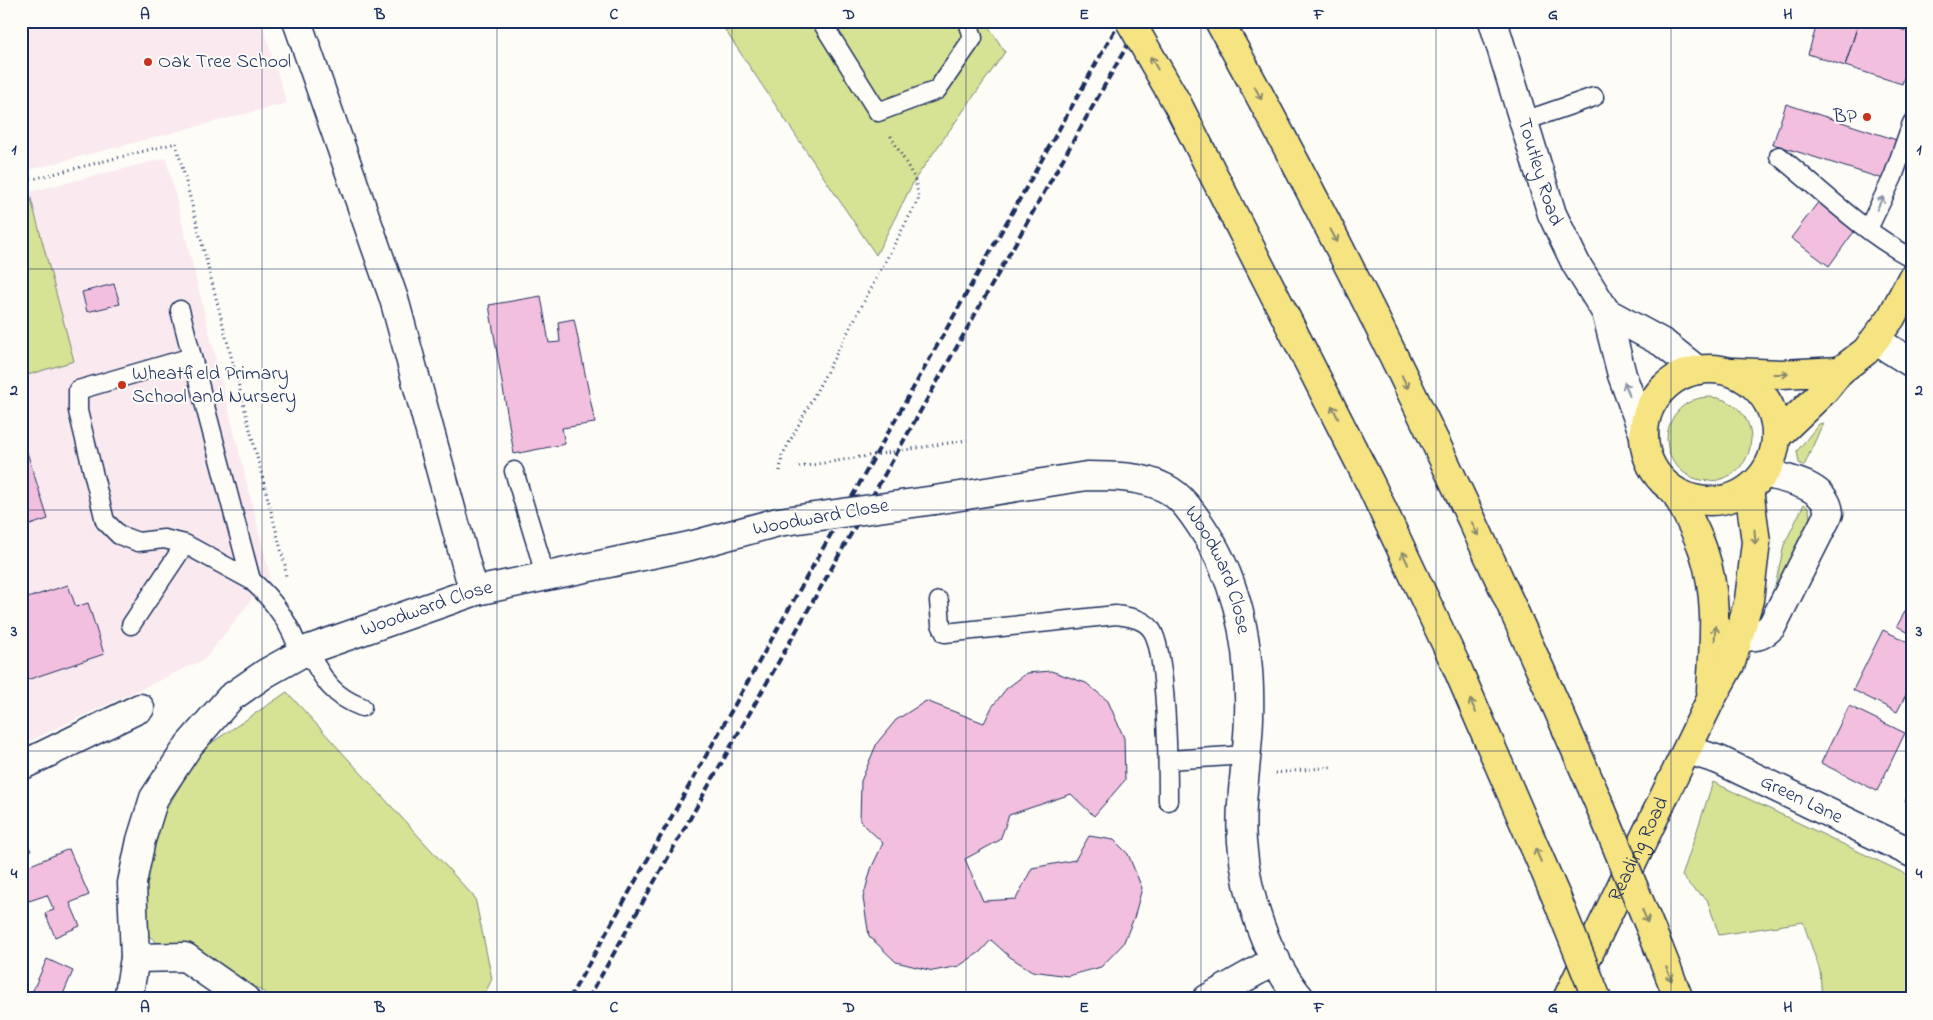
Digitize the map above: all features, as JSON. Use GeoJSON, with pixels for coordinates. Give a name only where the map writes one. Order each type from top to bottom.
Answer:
{"type":"FeatureCollection","features":[{"type":"Feature","properties":{"kind":"main road"},"geometry":{"type":"LineString","coordinates":[[1130,21],[1178,105],[1371,485],[1458,672],[1558,899],[1598,999]]}},
{"type":"Feature","properties":{"kind":"main road"},"geometry":{"type":"LineString","coordinates":[[1219,21],[1337,241],[1541,669],[1600,806],[1678,999]]}},
{"type":"Feature","properties":{"kind":"main road"},"geometry":{"type":"LineString","coordinates":[[1777,436],[1823,392],[1840,371],[1866,351],[1891,318],[1912,278]]}},
{"type":"Feature","properties":{"kind":"main road"},"geometry":{"type":"LineString","coordinates":[[1733,372],[1760,390],[1769,404],[1775,420],[1777,436],[1771,462],[1757,481],[1732,498],[1713,502],[1693,499],[1666,485],[1653,468],[1645,446],[1644,435],[1647,413],[1659,393],[1676,378],[1697,370],[1715,368],[1733,372],[1782,374],[1840,371]]}},
{"type":"Feature","properties":{"kind":"main road","name":"Reading Road"},"geometry":{"type":"LineString","coordinates":[[1567,999],[1711,700],[1731,663],[1749,600],[1756,542],[1757,481]]}},
{"type":"Feature","properties":{"kind":"main road","name":"Reading Road"},"geometry":{"type":"LineString","coordinates":[[1675,491],[1702,548],[1714,598],[1716,615],[1711,700]]}},
{"type":"Feature","properties":{"kind":"street"},"geometry":{"type":"LineString","coordinates":[[297,21],[394,299],[469,575],[476,591]]}},
{"type":"Feature","properties":{"kind":"street","name":"Toutley Road"},"geometry":{"type":"LineString","coordinates":[[1493,21],[1561,236],[1606,312],[1622,375],[1644,435]]}},
{"type":"Feature","properties":{"kind":"street"},"geometry":{"type":"LineString","coordinates":[[1606,312],[1663,343],[1697,370]]}},
{"type":"Feature","properties":{"kind":"street"},"geometry":{"type":"LineString","coordinates":[[1875,340],[1912,363]]}},
{"type":"Feature","properties":{"kind":"street","name":"Woodward Close"},"geometry":{"type":"LineString","coordinates":[[128,999],[135,958],[132,883],[140,840],[154,798],[189,745],[230,698],[304,651],[476,591],[690,546],[778,522],[1087,476],[1114,477],[1146,482],[1164,487],[1179,497],[1207,534],[1229,580],[1238,609],[1248,667],[1249,720],[1241,817],[1247,875],[1264,935],[1276,960],[1302,999]]}},
{"type":"Feature","properties":{"kind":"street"},"geometry":{"type":"LineString","coordinates":[[1738,636],[1753,638],[1765,633],[1772,626],[1829,513],[1828,504],[1816,491],[1757,481]]}},
{"type":"Feature","properties":{"kind":"street"},"geometry":{"type":"LineString","coordinates":[[21,766],[140,708]]}},
{"type":"Feature","properties":{"kind":"street","name":"Green Lane"},"geometry":{"type":"LineString","coordinates":[[1688,750],[1719,760],[1912,853]]}},
{"type":"Feature","properties":{"kind":"street"},"geometry":{"type":"LineString","coordinates":[[135,958],[185,957],[246,999]]}},
{"type":"Feature","properties":{"kind":"street"},"geometry":{"type":"LineString","coordinates":[[1207,999],[1276,960]]}},
{"type":"Feature","properties":{"kind":"lane"},"geometry":{"type":"LineString","coordinates":[[821,21],[878,112],[937,90],[973,38],[968,21]]}},
{"type":"Feature","properties":{"kind":"lane"},"geometry":{"type":"LineString","coordinates":[[1524,122],[1594,97]]}},
{"type":"Feature","properties":{"kind":"lane"},"geometry":{"type":"LineString","coordinates":[[1868,229],[1893,177],[1912,124]]}},
{"type":"Feature","properties":{"kind":"lane"},"geometry":{"type":"LineString","coordinates":[[1779,156],[1868,229],[1894,248],[1912,258]]}},
{"type":"Feature","properties":{"kind":"lane"},"geometry":{"type":"LineString","coordinates":[[180,310],[251,580]]}},
{"type":"Feature","properties":{"kind":"lane"},"geometry":{"type":"LineString","coordinates":[[192,357],[78,390],[78,411],[106,521],[119,535],[138,542],[164,539],[185,544],[251,580],[288,621],[304,651],[323,678],[343,700],[362,707]]}},
{"type":"Feature","properties":{"kind":"lane"},"geometry":{"type":"LineString","coordinates":[[514,471],[540,557],[544,577]]}},
{"type":"Feature","properties":{"kind":"lane"},"geometry":{"type":"LineString","coordinates":[[131,625],[185,544]]}},
{"type":"Feature","properties":{"kind":"lane"},"geometry":{"type":"LineString","coordinates":[[939,601],[940,624],[944,633],[1116,615],[1143,621],[1152,629],[1157,642],[1165,702],[1168,801]]}},
{"type":"Feature","properties":{"kind":"lane"},"geometry":{"type":"LineString","coordinates":[[1168,760],[1245,765]]}},
{"type":"Feature","properties":{"kind":"path"},"geometry":{"type":"LineString","coordinates":[[780,471],[782,456],[919,198],[915,179],[878,112]]}},
{"type":"Feature","properties":{"kind":"path"},"geometry":{"type":"LineString","coordinates":[[799,467],[968,440]]}},
{"type":"Feature","properties":{"kind":"path"},"geometry":{"type":"LineString","coordinates":[[1245,765],[1331,767]]}},
{"type":"Feature","properties":{"kind":"shaded area","name":"Oak Tree School"},"geometry":{"type":"Polygon","coordinates":[[[21,21],[261,21],[287,103],[21,172],[21,21]]]}},
{"type":"Feature","properties":{"kind":"shaded area","name":"Wheatfield Primary School and Nursery"},"geometry":{"type":"Polygon","coordinates":[[[166,158],[270,576],[205,659],[21,745],[21,194],[166,158]]]}},
{"type":"Feature","properties":{"kind":"green space"},"geometry":{"type":"Polygon","coordinates":[[[719,21],[985,21],[1005,52],[915,179],[876,255],[719,21]]]}},
{"type":"Feature","properties":{"kind":"green space"},"geometry":{"type":"Polygon","coordinates":[[[30,195],[74,361],[21,377],[21,197],[30,195]]]}},
{"type":"Feature","properties":{"kind":"green space"},"geometry":{"type":"Polygon","coordinates":[[[1709,397],[1725,400],[1739,409],[1748,423],[1751,439],[1748,455],[1739,469],[1725,478],[1709,481],[1693,478],[1679,469],[1670,455],[1667,439],[1670,423],[1679,409],[1693,400],[1709,397]]]}},
{"type":"Feature","properties":{"kind":"green space"},"geometry":{"type":"Polygon","coordinates":[[[1823,423],[1804,466],[1799,463],[1797,451],[1819,424],[1823,423]]]}},
{"type":"Feature","properties":{"kind":"green space"},"geometry":{"type":"Polygon","coordinates":[[[1804,504],[1809,509],[1810,519],[1772,600],[1784,545],[1804,504]]]}},
{"type":"Feature","properties":{"kind":"green space"},"geometry":{"type":"Polygon","coordinates":[[[287,692],[475,898],[492,979],[482,999],[275,999],[187,946],[159,944],[138,927],[155,829],[201,750],[287,692]]]}},
{"type":"Feature","properties":{"kind":"green space"},"geometry":{"type":"Polygon","coordinates":[[[1713,782],[1912,877],[1912,999],[1822,999],[1820,971],[1803,922],[1719,935],[1707,899],[1694,890],[1682,876],[1713,782]]]}},
{"type":"Feature","properties":{"kind":"building"},"geometry":{"type":"Polygon","coordinates":[[[1818,21],[1859,21],[1845,66],[1808,54],[1818,21]]]}},
{"type":"Feature","properties":{"kind":"building"},"geometry":{"type":"Polygon","coordinates":[[[1859,21],[1876,21],[1912,33],[1912,54],[1902,84],[1845,66],[1859,21]]]}},
{"type":"Feature","properties":{"kind":"building"},"geometry":{"type":"Polygon","coordinates":[[[1786,104],[1912,145],[1899,184],[1773,144],[1786,104]]]}},
{"type":"Feature","properties":{"kind":"building"},"geometry":{"type":"Polygon","coordinates":[[[1819,201],[1856,229],[1829,266],[1791,238],[1819,201]]]}},
{"type":"Feature","properties":{"kind":"building"},"geometry":{"type":"Polygon","coordinates":[[[114,284],[120,304],[87,312],[82,292],[114,284]]]}},
{"type":"Feature","properties":{"kind":"building"},"geometry":{"type":"Polygon","coordinates":[[[541,296],[549,343],[560,342],[558,322],[574,319],[595,423],[562,428],[565,444],[514,454],[489,305],[541,296]]]}},
{"type":"Feature","properties":{"kind":"building"},"geometry":{"type":"Polygon","coordinates":[[[26,449],[48,519],[21,528],[21,451],[26,449]]]}},
{"type":"Feature","properties":{"kind":"building"},"geometry":{"type":"Polygon","coordinates":[[[68,585],[76,607],[88,603],[104,654],[21,682],[21,600],[68,585]]]}},
{"type":"Feature","properties":{"kind":"building"},"geometry":{"type":"Polygon","coordinates":[[[1912,599],[1912,635],[1897,626],[1912,599]]]}},
{"type":"Feature","properties":{"kind":"building"},"geometry":{"type":"Polygon","coordinates":[[[1883,630],[1912,644],[1912,683],[1897,712],[1853,690],[1883,630]]]}},
{"type":"Feature","properties":{"kind":"building"},"geometry":{"type":"Polygon","coordinates":[[[1051,671],[1086,683],[1108,701],[1124,738],[1125,780],[1094,816],[1071,794],[1009,815],[1000,840],[965,859],[983,901],[1016,899],[1032,868],[1075,860],[1089,836],[1114,840],[1128,854],[1142,888],[1134,918],[1123,944],[1101,967],[1068,976],[1032,971],[1010,957],[991,940],[980,952],[959,966],[933,971],[896,962],[869,936],[863,898],[871,869],[883,843],[860,821],[861,781],[877,743],[896,720],[926,701],[984,723],[992,707],[1006,689],[1027,673],[1051,671]]]}},
{"type":"Feature","properties":{"kind":"building"},"geometry":{"type":"Polygon","coordinates":[[[1849,706],[1905,733],[1877,791],[1821,763],[1849,706]]]}},
{"type":"Feature","properties":{"kind":"building"},"geometry":{"type":"Polygon","coordinates":[[[1912,789],[1912,805],[1905,801],[1912,789]]]}},
{"type":"Feature","properties":{"kind":"building"},"geometry":{"type":"Polygon","coordinates":[[[21,831],[31,851],[21,855],[21,831]]]}},
{"type":"Feature","properties":{"kind":"building"},"geometry":{"type":"Polygon","coordinates":[[[69,849],[89,895],[70,903],[80,926],[55,937],[45,913],[54,910],[47,895],[29,901],[21,883],[21,869],[69,849]]]}},
{"type":"Feature","properties":{"kind":"building"},"geometry":{"type":"Polygon","coordinates":[[[47,959],[73,971],[61,999],[29,999],[47,959]]]}},
{"type":"Feature","properties":{"kind":"railway"},"geometry":{"type":"LineString","coordinates":[[569,999],[1120,21]]}},
{"type":"Feature","properties":{"kind":"railway"},"geometry":{"type":"LineString","coordinates":[[588,999],[1141,21]]}},
{"type":"Feature","properties":{"kind":"place","name":"Oak Tree School"},"geometry":{"type":"Point","coordinates":[148,62]}},
{"type":"Feature","properties":{"kind":"place","name":"BP"},"geometry":{"type":"Point","coordinates":[1867,117]}},
{"type":"Feature","properties":{"kind":"place","name":"Wheatfield Primary School and Nursery"},"geometry":{"type":"Point","coordinates":[122,385]}}]}
